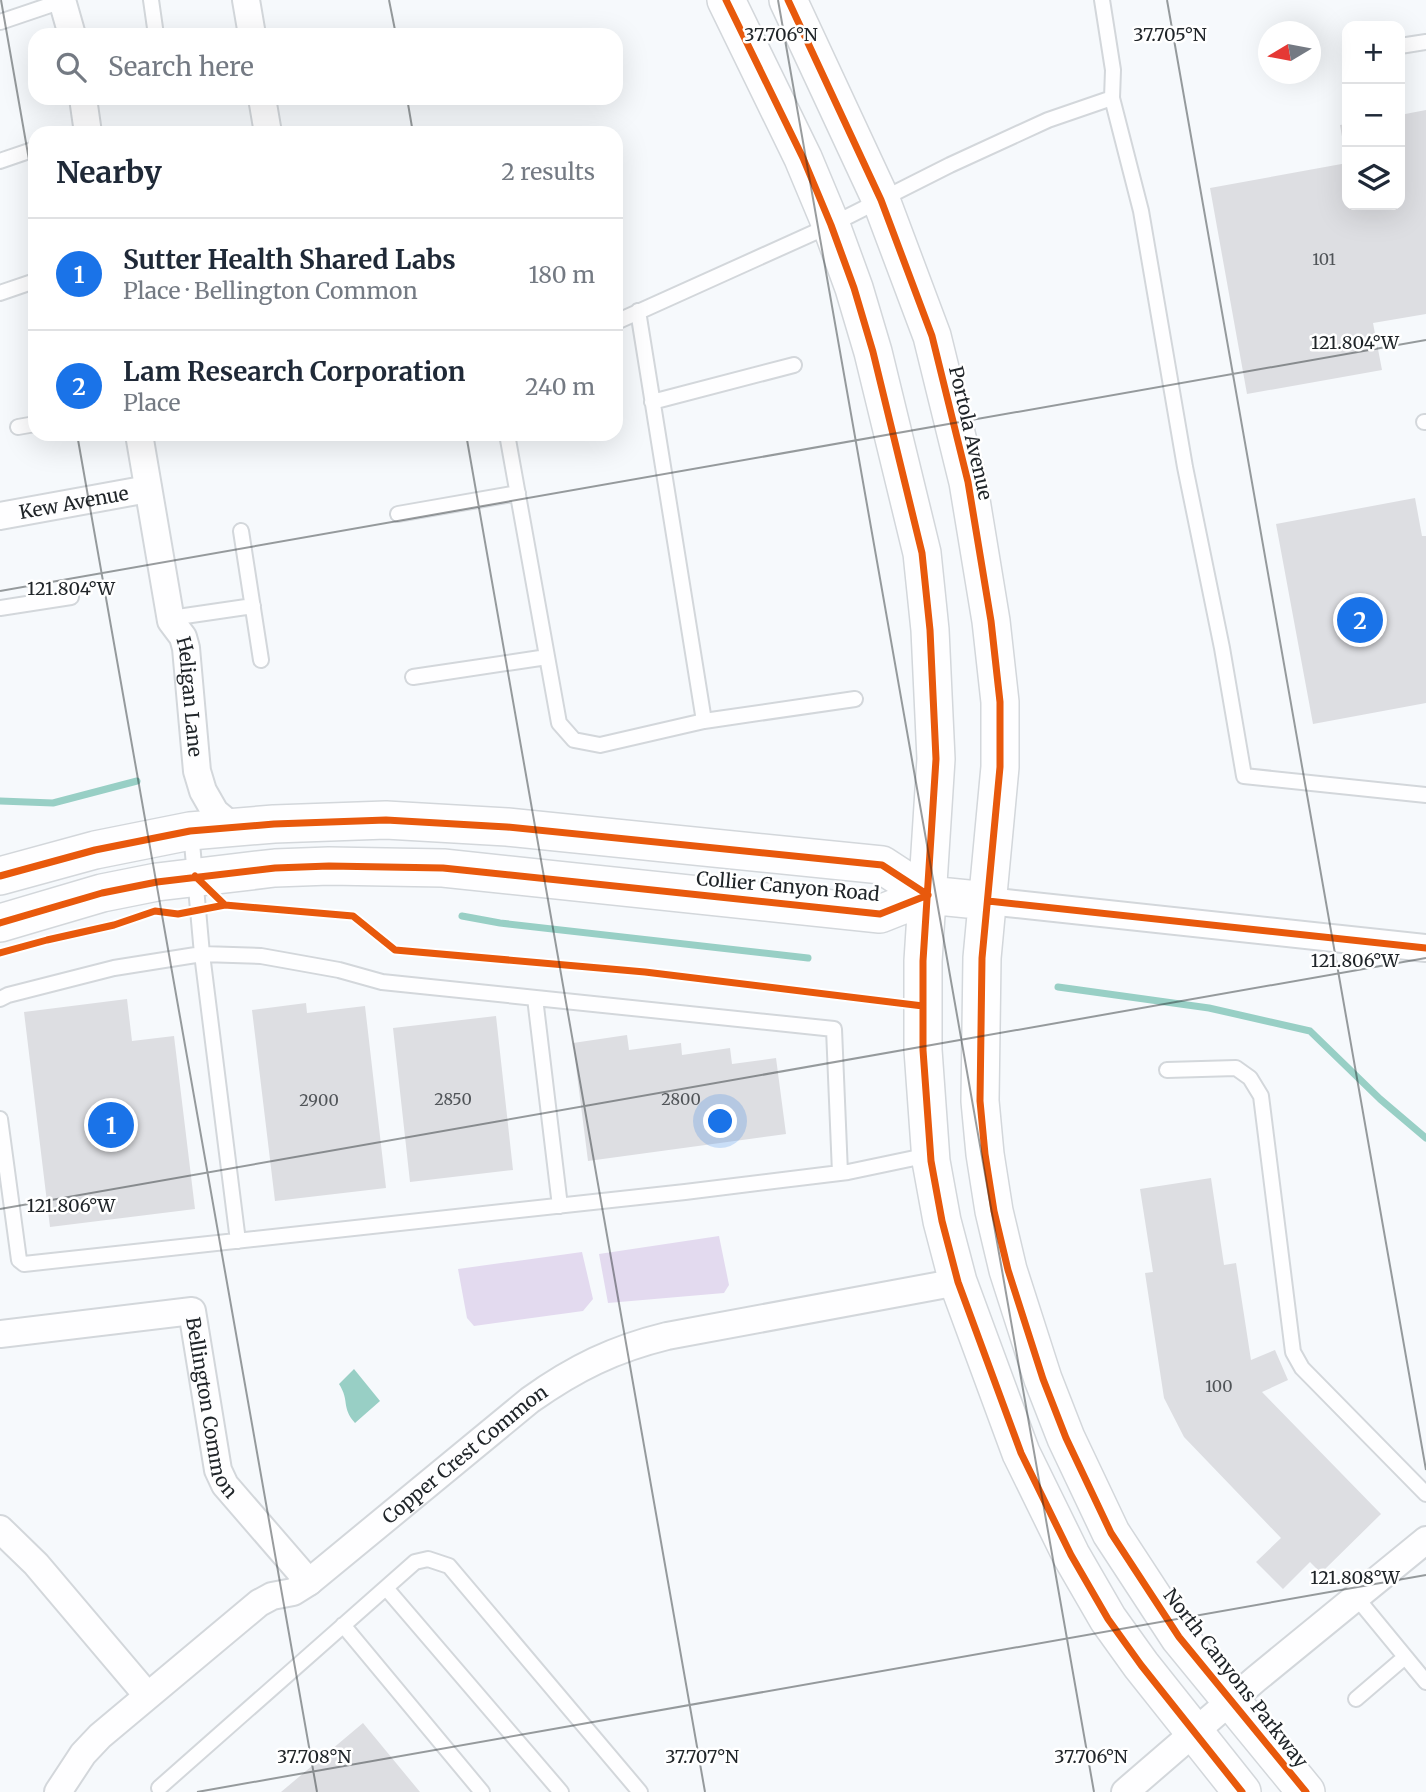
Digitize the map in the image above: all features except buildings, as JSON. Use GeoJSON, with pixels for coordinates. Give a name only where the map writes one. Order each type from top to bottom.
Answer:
{"type":"FeatureCollection","features":[{"type":"Feature","properties":{"kind":"main road"},"geometry":{"type":"LineString","coordinates":[[726,0],[803,158],[854,288],[873,352],[922,553],[930,630],[936,759],[923,961],[923,1050],[930,1155],[942,1222],[958,1282],[1021,1453],[1072,1555],[1108,1619],[1147,1674],[1242,1792]]}},
{"type":"Feature","properties":{"kind":"main road","name":"Portola Avenue"},"geometry":{"type":"LineString","coordinates":[[788,0],[881,200],[932,336],[968,482],[991,621],[1000,702],[1000,767],[988,901]]}},
{"type":"Feature","properties":{"kind":"main road","name":"Collier Canyon Road"},"geometry":{"type":"LineString","coordinates":[[0,877],[95,850],[190,831],[386,820],[506,827],[882,865],[928,895]]}},
{"type":"Feature","properties":{"kind":"main road","name":"Collier Canyon Road"},"geometry":{"type":"LineString","coordinates":[[0,923],[102,894],[195,876],[329,866],[443,868],[880,914],[928,895],[988,901]]}},
{"type":"Feature","properties":{"kind":"main road","name":"North Canyons Parkway"},"geometry":{"type":"LineString","coordinates":[[988,901],[982,958],[980,1101],[985,1154],[1008,1270],[1039,1367],[1066,1438],[1111,1533],[1180,1637],[1306,1792]]}},
{"type":"Feature","properties":{"kind":"street"},"geometry":{"type":"LineString","coordinates":[[62,0],[70,28]]}},
{"type":"Feature","properties":{"kind":"street"},"geometry":{"type":"LineString","coordinates":[[246,0],[251,28]]}},
{"type":"Feature","properties":{"kind":"street"},"geometry":{"type":"LineString","coordinates":[[84,105],[85,126]]}},
{"type":"Feature","properties":{"kind":"street"},"geometry":{"type":"LineString","coordinates":[[263,105],[267,126]]}},
{"type":"Feature","properties":{"kind":"street","name":"Heligan Lane"},"geometry":{"type":"LineString","coordinates":[[140,441],[171,620],[183,637],[186,649],[197,771],[202,791],[215,812],[233,827]]}},
{"type":"Feature","properties":{"kind":"street","name":"Kew Avenue"},"geometry":{"type":"LineString","coordinates":[[0,516],[148,489]]}},
{"type":"Feature","properties":{"kind":"street","name":"Collier Canyon Road"},"geometry":{"type":"LineString","coordinates":[[988,901],[1426,948]]}},
{"type":"Feature","properties":{"kind":"street","name":"Copper Crest Common"},"geometry":{"type":"LineString","coordinates":[[58,1792],[92,1745],[147,1695],[259,1603],[272,1596],[293,1592],[309,1582],[530,1400],[562,1377],[631,1345],[667,1336],[958,1282]]}},
{"type":"Feature","properties":{"kind":"street","name":"Bellington Common"},"geometry":{"type":"LineString","coordinates":[[0,1334],[192,1311],[218,1470],[225,1485],[309,1582]]}},
{"type":"Feature","properties":{"kind":"street"},"geometry":{"type":"LineString","coordinates":[[0,1529],[36,1564],[147,1695]]}},
{"type":"Feature","properties":{"kind":"street"},"geometry":{"type":"LineString","coordinates":[[1125,1792],[1426,1540]]}},
{"type":"Feature","properties":{"kind":"lane"},"geometry":{"type":"LineString","coordinates":[[0,22],[62,0]]}},
{"type":"Feature","properties":{"kind":"lane"},"geometry":{"type":"LineString","coordinates":[[151,0],[155,28]]}},
{"type":"Feature","properties":{"kind":"lane"},"geometry":{"type":"LineString","coordinates":[[1102,0],[1114,70],[1112,98],[1141,211],[1185,467],[1222,648],[1244,776],[1426,795]]}},
{"type":"Feature","properties":{"kind":"lane"},"geometry":{"type":"LineString","coordinates":[[1405,45],[1426,42]]}},
{"type":"Feature","properties":{"kind":"lane"},"geometry":{"type":"LineString","coordinates":[[623,318],[831,225],[962,159],[1048,120],[1112,98]]}},
{"type":"Feature","properties":{"kind":"lane"},"geometry":{"type":"LineString","coordinates":[[0,161],[28,151]]}},
{"type":"Feature","properties":{"kind":"lane"},"geometry":{"type":"LineString","coordinates":[[0,293],[28,283]]}},
{"type":"Feature","properties":{"kind":"lane"},"geometry":{"type":"LineString","coordinates":[[638,311],[704,721]]}},
{"type":"Feature","properties":{"kind":"lane"},"geometry":{"type":"LineString","coordinates":[[652,402],[794,365]]}},
{"type":"Feature","properties":{"kind":"lane"},"geometry":{"type":"LineString","coordinates":[[18,427],[28,425]]}},
{"type":"Feature","properties":{"kind":"lane"},"geometry":{"type":"LineString","coordinates":[[508,441],[559,723],[574,740],[600,745],[704,721],[855,699]]}},
{"type":"Feature","properties":{"kind":"lane"},"geometry":{"type":"LineString","coordinates":[[398,514],[518,493]]}},
{"type":"Feature","properties":{"kind":"lane"},"geometry":{"type":"LineString","coordinates":[[240,531],[261,660]]}},
{"type":"Feature","properties":{"kind":"lane"},"geometry":{"type":"LineString","coordinates":[[0,608],[71,597]]}},
{"type":"Feature","properties":{"kind":"lane"},"geometry":{"type":"LineString","coordinates":[[171,620],[253,606]]}},
{"type":"Feature","properties":{"kind":"lane"},"geometry":{"type":"LineString","coordinates":[[413,677],[547,657]]}},
{"type":"Feature","properties":{"kind":"lane"},"geometry":{"type":"LineString","coordinates":[[190,831],[202,954],[238,1241]]}},
{"type":"Feature","properties":{"kind":"lane"},"geometry":{"type":"LineString","coordinates":[[0,999],[114,968],[202,954],[261,956],[339,970],[382,982],[834,1029],[840,1173]]}},
{"type":"Feature","properties":{"kind":"lane"},"geometry":{"type":"LineString","coordinates":[[535,998],[560,1206]]}},
{"type":"Feature","properties":{"kind":"lane"},"geometry":{"type":"LineString","coordinates":[[1167,1070],[1236,1068],[1250,1078],[1261,1096],[1293,1352],[1301,1368],[1426,1494]]}},
{"type":"Feature","properties":{"kind":"lane"},"geometry":{"type":"LineString","coordinates":[[0,1119],[19,1260],[24,1264],[840,1173],[930,1155]]}},
{"type":"Feature","properties":{"kind":"lane"},"geometry":{"type":"LineString","coordinates":[[159,1788],[415,1562],[428,1559],[449,1566],[640,1792]]}},
{"type":"Feature","properties":{"kind":"lane"},"geometry":{"type":"LineString","coordinates":[[386,1588],[561,1792]]}},
{"type":"Feature","properties":{"kind":"lane"},"geometry":{"type":"LineString","coordinates":[[1356,1597],[1426,1682]]}},
{"type":"Feature","properties":{"kind":"lane"},"geometry":{"type":"LineString","coordinates":[[343,1625],[482,1792]]}},
{"type":"Feature","properties":{"kind":"lane"},"geometry":{"type":"LineString","coordinates":[[1356,1699],[1405,1657]]}},
{"type":"Feature","properties":{"kind":"shaded area"},"geometry":{"type":"Polygon","coordinates":[[[719,1236],[729,1285],[724,1293],[608,1303],[599,1254],[719,1236]]]}},
{"type":"Feature","properties":{"kind":"shaded area"},"geometry":{"type":"Polygon","coordinates":[[[582,1252],[593,1299],[583,1311],[474,1326],[467,1318],[458,1269],[582,1252]]]}},
{"type":"Feature","properties":{"kind":"shaded area"},"geometry":{"type":"Polygon","coordinates":[[[354,1369],[380,1401],[355,1423],[348,1413],[339,1384],[354,1369]]]}},
{"type":"Feature","properties":{"kind":"waterway"},"geometry":{"type":"LineString","coordinates":[[0,801],[53,803],[137,781]]}},
{"type":"Feature","properties":{"kind":"waterway"},"geometry":{"type":"LineString","coordinates":[[462,916],[500,923],[808,958]]}},
{"type":"Feature","properties":{"kind":"waterway"},"geometry":{"type":"LineString","coordinates":[[1058,987],[1209,1008],[1310,1031],[1380,1099],[1426,1138]]}},
{"type":"Feature","properties":{"kind":"cycle path"},"geometry":{"type":"LineString","coordinates":[[726,0],[803,158],[854,288],[873,352],[922,553],[930,630],[936,759],[923,961],[923,1050],[931,1161],[942,1221],[958,1282],[1021,1453],[1071,1555],[1108,1619],[1141,1665],[1242,1792]]}},
{"type":"Feature","properties":{"kind":"cycle path"},"geometry":{"type":"LineString","coordinates":[[788,0],[881,200],[932,336],[968,482],[991,621],[1000,702],[1000,767],[982,958],[980,1101],[994,1211],[1008,1270],[1043,1379],[1066,1438],[1111,1533],[1179,1637],[1306,1792]]}},
{"type":"Feature","properties":{"kind":"cycle path"},"geometry":{"type":"LineString","coordinates":[[0,876],[95,850],[190,831],[274,824],[386,820],[507,827],[882,865],[928,895]]}},
{"type":"Feature","properties":{"kind":"cycle path"},"geometry":{"type":"LineString","coordinates":[[0,923],[102,893],[157,882],[275,868],[329,866],[443,868],[880,914],[928,895]]}},
{"type":"Feature","properties":{"kind":"cycle path"},"geometry":{"type":"LineString","coordinates":[[195,876],[225,905],[353,916],[395,950],[645,972],[923,1006]]}},
{"type":"Feature","properties":{"kind":"cycle path"},"geometry":{"type":"LineString","coordinates":[[988,901],[1426,948]]}},
{"type":"Feature","properties":{"kind":"cycle path"},"geometry":{"type":"LineString","coordinates":[[0,953],[114,925],[155,911],[178,914],[225,905]]}},
{"type":"Feature","properties":{"kind":"place","name":"Lam Research Corporation"},"geometry":{"type":"Point","coordinates":[1360,620]}},
{"type":"Feature","properties":{"kind":"place","name":"Sutter Health Shared Labs"},"geometry":{"type":"Point","coordinates":[111,1125]}}]}
